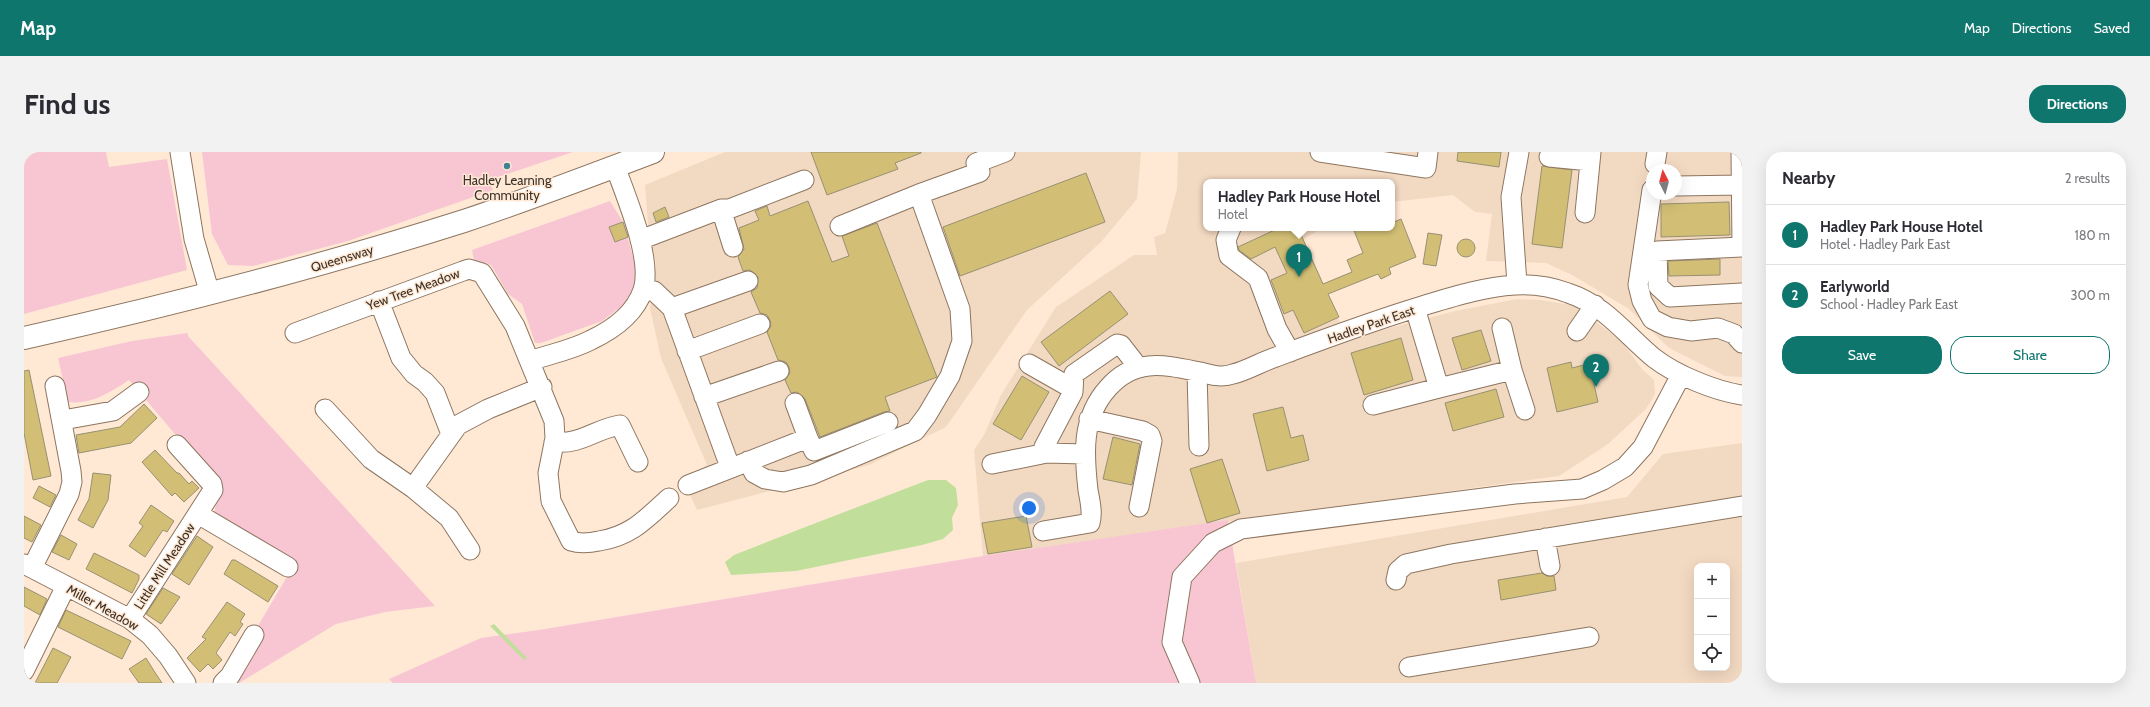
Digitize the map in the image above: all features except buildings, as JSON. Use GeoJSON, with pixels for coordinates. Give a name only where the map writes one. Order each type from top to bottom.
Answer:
{"type":"FeatureCollection","features":[{"type":"Feature","properties":{"kind":"main road","name":"Queensway"},"geometry":{"type":"LineString","coordinates":[[24,338],[210,294],[311,267],[465,220],[653,152]]}},
{"type":"Feature","properties":{"kind":"street"},"geometry":{"type":"LineString","coordinates":[[180,152],[194,239],[210,294]]}},
{"type":"Feature","properties":{"kind":"street"},"geometry":{"type":"LineString","coordinates":[[840,226],[919,194],[980,172],[976,163],[1005,152]]}},
{"type":"Feature","properties":{"kind":"street"},"geometry":{"type":"LineString","coordinates":[[1320,152],[1344,154],[1426,168],[1428,152]]}},
{"type":"Feature","properties":{"kind":"street"},"geometry":{"type":"LineString","coordinates":[[1517,284],[1511,197],[1519,152]]}},
{"type":"Feature","properties":{"kind":"street"},"geometry":{"type":"LineString","coordinates":[[1741,152],[1742,247],[1657,252],[1658,286],[1670,297],[1742,293]]}},
{"type":"Feature","properties":{"kind":"street"},"geometry":{"type":"LineString","coordinates":[[1549,157],[1591,157],[1586,213]]}},
{"type":"Feature","properties":{"kind":"street"},"geometry":{"type":"LineString","coordinates":[[530,361],[590,341],[610,330],[625,318],[642,290],[644,263],[640,240],[615,166]]}},
{"type":"Feature","properties":{"kind":"street"},"geometry":{"type":"LineString","coordinates":[[640,240],[721,209],[729,209],[804,180]]}},
{"type":"Feature","properties":{"kind":"street"},"geometry":{"type":"LineString","coordinates":[[1682,186],[1741,185]]}},
{"type":"Feature","properties":{"kind":"street"},"geometry":{"type":"LineString","coordinates":[[748,461],[754,473],[765,479],[783,482],[811,475],[916,431],[927,415],[950,376],[962,341],[960,309],[919,194]]}},
{"type":"Feature","properties":{"kind":"street"},"geometry":{"type":"LineString","coordinates":[[1651,200],[1638,285],[1642,301],[1652,320],[1668,327],[1691,331],[1718,328],[1734,334],[1742,343]]}},
{"type":"Feature","properties":{"kind":"street"},"geometry":{"type":"LineString","coordinates":[[721,209],[734,247]]}},
{"type":"Feature","properties":{"kind":"street"},"geometry":{"type":"LineString","coordinates":[[1230,231],[1226,240],[1229,256],[1258,278],[1269,309],[1290,352]]}},
{"type":"Feature","properties":{"kind":"street","name":"Yew Tree Meadow"},"geometry":{"type":"LineString","coordinates":[[295,332],[469,269],[482,273],[510,316],[542,387],[555,425],[554,442],[548,472],[551,501],[571,541],[577,543],[592,542],[625,535],[669,498]]}},
{"type":"Feature","properties":{"kind":"street"},"geometry":{"type":"LineString","coordinates":[[672,308],[748,281]]}},
{"type":"Feature","properties":{"kind":"street","name":"Hadley Park East"},"geometry":{"type":"LineString","coordinates":[[1043,531],[1090,524],[1091,510],[1084,454],[1089,419],[1107,389],[1117,378],[1138,368],[1157,364],[1225,376],[1415,308],[1462,294],[1517,284],[1543,287],[1569,293],[1595,305],[1615,321],[1655,359],[1681,375],[1723,391],[1741,391]]}},
{"type":"Feature","properties":{"kind":"street"},"geometry":{"type":"LineString","coordinates":[[642,290],[654,291],[672,308],[730,468]]}},
{"type":"Feature","properties":{"kind":"street"},"geometry":{"type":"LineString","coordinates":[[379,301],[401,358],[414,374],[425,382],[435,393],[451,434]]}},
{"type":"Feature","properties":{"kind":"street"},"geometry":{"type":"LineString","coordinates":[[1577,331],[1595,305]]}},
{"type":"Feature","properties":{"kind":"street"},"geometry":{"type":"LineString","coordinates":[[1415,308],[1439,388]]}},
{"type":"Feature","properties":{"kind":"street"},"geometry":{"type":"LineString","coordinates":[[687,351],[760,324]]}},
{"type":"Feature","properties":{"kind":"street"},"geometry":{"type":"LineString","coordinates":[[1502,328],[1512,370],[1525,410]]}},
{"type":"Feature","properties":{"kind":"street"},"geometry":{"type":"LineString","coordinates":[[1047,453],[1044,447],[1068,404],[1073,389],[1074,374],[1118,344],[1121,345],[1138,368]]}},
{"type":"Feature","properties":{"kind":"street"},"geometry":{"type":"LineString","coordinates":[[1029,364],[1073,389]]}},
{"type":"Feature","properties":{"kind":"street"},"geometry":{"type":"LineString","coordinates":[[1373,405],[1512,370]]}},
{"type":"Feature","properties":{"kind":"street"},"geometry":{"type":"LineString","coordinates":[[704,397],[779,371]]}},
{"type":"Feature","properties":{"kind":"street"},"geometry":{"type":"LineString","coordinates":[[1196,372],[1199,446]]}},
{"type":"Feature","properties":{"kind":"street"},"geometry":{"type":"LineString","coordinates":[[1190,683],[1172,642],[1182,577],[1212,543],[1241,529],[1515,494],[1582,489],[1603,480],[1624,467],[1643,447],[1681,375]]}},
{"type":"Feature","properties":{"kind":"street"},"geometry":{"type":"LineString","coordinates":[[28,566],[69,494],[72,482],[63,420],[55,386]]}},
{"type":"Feature","properties":{"kind":"street"},"geometry":{"type":"LineString","coordinates":[[413,488],[458,425],[473,416],[542,387]]}},
{"type":"Feature","properties":{"kind":"street"},"geometry":{"type":"LineString","coordinates":[[63,420],[113,411],[138,392]]}},
{"type":"Feature","properties":{"kind":"street"},"geometry":{"type":"LineString","coordinates":[[795,403],[814,451],[888,422]]}},
{"type":"Feature","properties":{"kind":"street"},"geometry":{"type":"LineString","coordinates":[[324,409],[371,459],[393,476],[432,502],[449,518],[470,550]]}},
{"type":"Feature","properties":{"kind":"street"},"geometry":{"type":"LineString","coordinates":[[1089,419],[1143,431],[1150,436],[1152,441],[1139,507]]}},
{"type":"Feature","properties":{"kind":"street"},"geometry":{"type":"LineString","coordinates":[[554,442],[567,444],[578,442],[620,426],[638,462]]}},
{"type":"Feature","properties":{"kind":"street"},"geometry":{"type":"LineString","coordinates":[[688,485],[808,438]]}},
{"type":"Feature","properties":{"kind":"street","name":"Little Mill Meadow"},"geometry":{"type":"LineString","coordinates":[[130,619],[211,495],[212,484],[177,445]]}},
{"type":"Feature","properties":{"kind":"street"},"geometry":{"type":"LineString","coordinates":[[992,464],[1047,453],[1084,454]]}},
{"type":"Feature","properties":{"kind":"street"},"geometry":{"type":"LineString","coordinates":[[1396,580],[1398,571],[1406,564],[1451,554],[1742,506]]}},
{"type":"Feature","properties":{"kind":"street","name":"Little Mill Meadow"},"geometry":{"type":"LineString","coordinates":[[198,514],[288,567]]}},
{"type":"Feature","properties":{"kind":"street"},"geometry":{"type":"LineString","coordinates":[[1545,538],[1550,566]]}},
{"type":"Feature","properties":{"kind":"street","name":"Miller Meadow"},"geometry":{"type":"LineString","coordinates":[[28,566],[130,619],[150,635],[168,656],[186,683]]}},
{"type":"Feature","properties":{"kind":"street"},"geometry":{"type":"LineString","coordinates":[[24,671],[66,586]]}},
{"type":"Feature","properties":{"kind":"street"},"geometry":{"type":"LineString","coordinates":[[223,683],[230,676],[254,635]]}},
{"type":"Feature","properties":{"kind":"street"},"geometry":{"type":"LineString","coordinates":[[1409,667],[1588,637]]}},
{"type":"Feature","properties":{"kind":"shaded area"},"geometry":{"type":"Polygon","coordinates":[[[24,152],[106,152],[109,167],[167,159],[187,270],[24,314],[24,152]]]}},
{"type":"Feature","properties":{"kind":"shaded area"},"geometry":{"type":"Polygon","coordinates":[[[202,152],[573,152],[489,180],[493,190],[348,241],[253,266],[228,265],[212,234],[202,152]]]}},
{"type":"Feature","properties":{"kind":"shaded area"},"geometry":{"type":"Polygon","coordinates":[[[725,152],[1141,152],[1137,199],[1101,242],[1027,310],[946,427],[869,465],[697,510],[683,479],[707,465],[661,358],[650,308],[656,264],[648,224],[645,185],[725,152]]]}},
{"type":"Feature","properties":{"kind":"shaded area"},"geometry":{"type":"Polygon","coordinates":[[[1178,152],[1742,152],[1742,377],[1725,376],[1669,348],[1629,309],[1572,275],[1546,263],[1486,261],[1492,214],[1475,212],[1453,195],[1395,202],[1395,179],[1203,179],[1203,231],[1318,231],[1303,239],[1349,342],[1370,333],[1455,311],[1517,299],[1541,300],[1576,306],[1622,342],[1642,369],[1654,380],[1655,394],[1646,409],[1608,444],[1559,476],[983,556],[974,450],[985,433],[1001,395],[1056,307],[1134,255],[1157,255],[1154,237],[1165,233],[1177,189],[1178,152]]]}},
{"type":"Feature","properties":{"kind":"shaded area"},"geometry":{"type":"Polygon","coordinates":[[[610,201],[623,222],[638,274],[629,301],[602,321],[541,343],[535,343],[522,304],[508,294],[491,265],[474,260],[472,250],[610,201]]]}},
{"type":"Feature","properties":{"kind":"shaded area"},"geometry":{"type":"Polygon","coordinates":[[[188,333],[188,336],[435,606],[385,612],[336,624],[239,683],[224,683],[294,565],[214,513],[220,487],[129,380],[93,400],[85,402],[68,402],[58,358],[132,341],[188,333]]]}},
{"type":"Feature","properties":{"kind":"shaded area"},"geometry":{"type":"Polygon","coordinates":[[[1742,443],[1742,683],[1256,683],[1236,563],[1627,497],[1663,454],[1742,443]]]}},
{"type":"Feature","properties":{"kind":"shaded area"},"geometry":{"type":"Polygon","coordinates":[[[928,480],[946,480],[956,488],[958,505],[952,518],[953,530],[943,539],[922,545],[796,571],[731,575],[725,562],[734,555],[928,480]]]}},
{"type":"Feature","properties":{"kind":"shaded area"},"geometry":{"type":"Polygon","coordinates":[[[1228,520],[1256,683],[393,683],[389,679],[481,638],[539,630],[983,556],[1228,520]]]}},
{"type":"Feature","properties":{"kind":"shaded area"},"geometry":{"type":"Polygon","coordinates":[[[494,624],[527,658],[524,660],[490,626],[494,624]]]}},
{"type":"Feature","properties":{"kind":"place","name":"Hadley Learning Community"},"geometry":{"type":"Point","coordinates":[507,166]}},
{"type":"Feature","properties":{"kind":"place","name":"Hadley Park House Hotel"},"geometry":{"type":"Point","coordinates":[1299,277]}},
{"type":"Feature","properties":{"kind":"place","name":"Earlyworld"},"geometry":{"type":"Point","coordinates":[1596,387]}}]}
